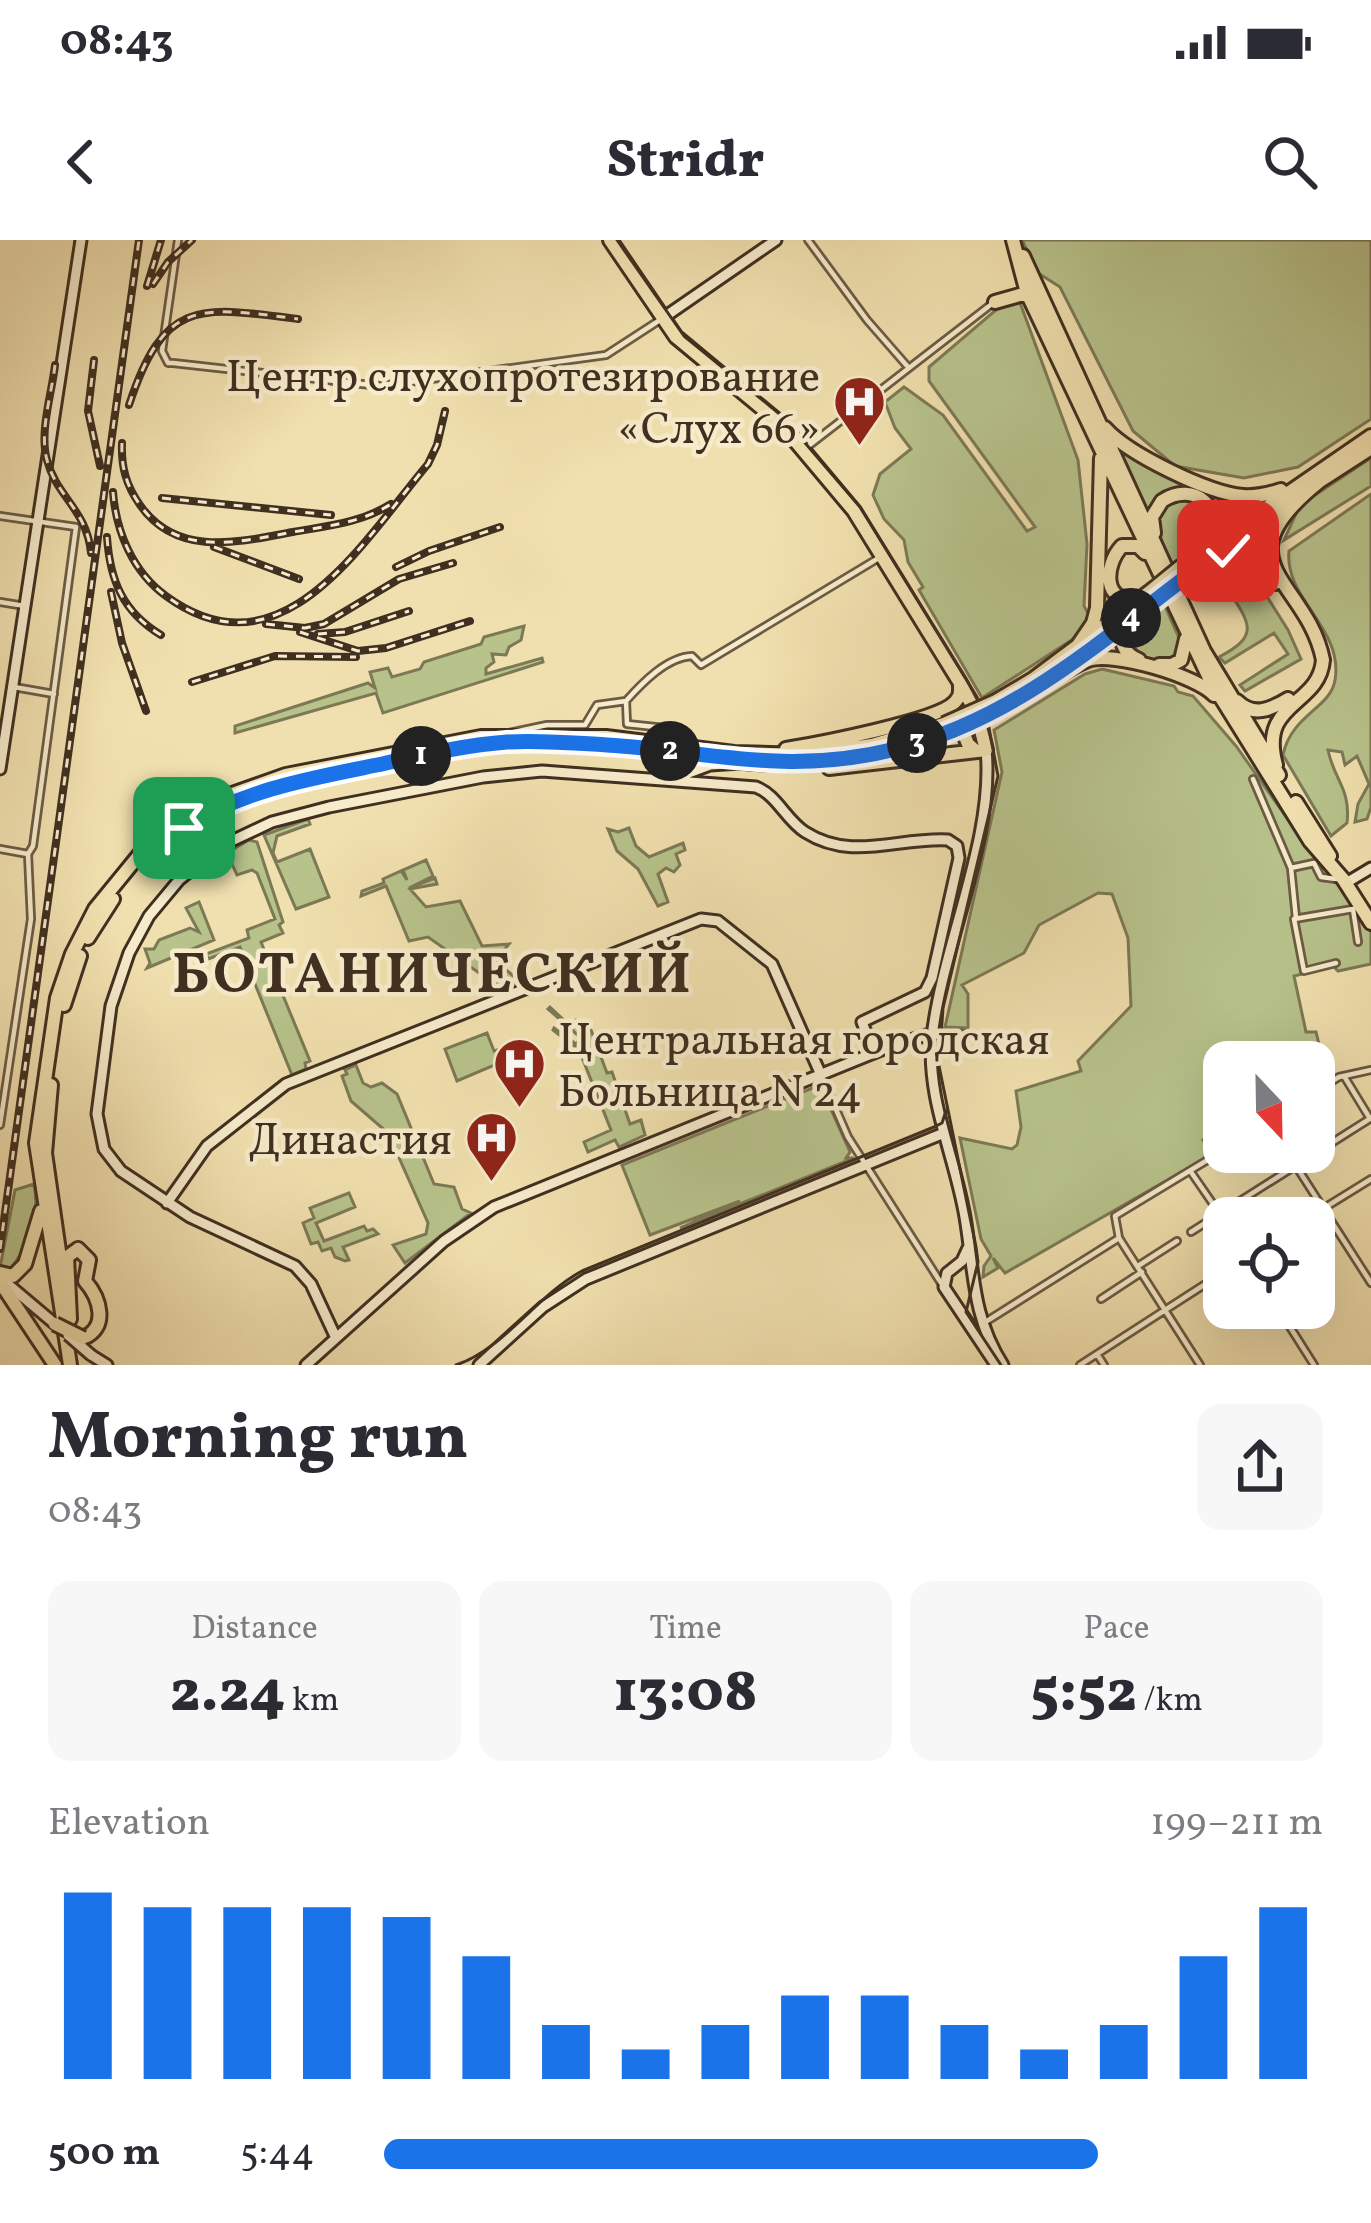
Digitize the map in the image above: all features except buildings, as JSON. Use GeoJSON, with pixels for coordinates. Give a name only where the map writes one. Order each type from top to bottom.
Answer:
{"type":"FeatureCollection","features":[{"type":"Feature","properties":{"kind":"main road"},"geometry":{"type":"LineString","coordinates":[[610,240],[682,342],[772,415],[854,511],[960,683],[977,715],[981,750]]}},
{"type":"Feature","properties":{"kind":"main road"},"geometry":{"type":"LineString","coordinates":[[1014,240],[1027,283],[1096,440],[1155,556],[1218,676],[1371,920]]}},
{"type":"Feature","properties":{"kind":"main road"},"geometry":{"type":"LineString","coordinates":[[995,302],[1027,283]]}},
{"type":"Feature","properties":{"kind":"main road"},"geometry":{"type":"LineString","coordinates":[[1027,283],[1097,419],[1184,632],[1226,710],[1310,841],[1346,881]]}},
{"type":"Feature","properties":{"kind":"main road"},"geometry":{"type":"LineString","coordinates":[[1097,419],[1129,450],[1237,496],[1265,495],[1299,482]]}},
{"type":"Feature","properties":{"kind":"main road"},"geometry":{"type":"LineString","coordinates":[[1039,688],[1299,482],[1371,436]]}},
{"type":"Feature","properties":{"kind":"main road"},"geometry":{"type":"LineString","coordinates":[[1076,648],[1097,608],[1102,476],[1096,440]]}},
{"type":"Feature","properties":{"kind":"main road"},"geometry":{"type":"LineString","coordinates":[[1203,557],[1371,448]]}},
{"type":"Feature","properties":{"kind":"main road"},"geometry":{"type":"LineString","coordinates":[[1280,777],[1272,747],[1274,730],[1286,708],[1321,676],[1323,660],[1277,575],[1272,546],[1288,509],[1320,481]]}},
{"type":"Feature","properties":{"kind":"main road"},"geometry":{"type":"LineString","coordinates":[[1155,556],[1154,513],[1170,495],[1188,492],[1210,506],[1215,520],[1214,536],[1203,557]]}},
{"type":"Feature","properties":{"kind":"main road"},"geometry":{"type":"LineString","coordinates":[[1149,598],[1127,600],[1114,594],[1109,584],[1111,560],[1120,547],[1132,544],[1155,556]]}},
{"type":"Feature","properties":{"kind":"main road"},"geometry":{"type":"LineString","coordinates":[[1203,557],[1234,551],[1259,561],[1312,641],[1318,662],[1305,686],[1267,710],[1244,708],[1218,676]]}},
{"type":"Feature","properties":{"kind":"main road"},"geometry":{"type":"LineString","coordinates":[[999,705],[1149,598]]}},
{"type":"Feature","properties":{"kind":"main road"},"geometry":{"type":"LineString","coordinates":[[1149,598],[1122,633],[1122,644],[1130,656],[1172,665],[1186,650],[1184,632]]}},
{"type":"Feature","properties":{"kind":"main road"},"geometry":{"type":"LineString","coordinates":[[768,764],[850,758],[946,729],[1089,660],[1109,658],[1196,681],[1226,710]]}},
{"type":"Feature","properties":{"kind":"main road"},"geometry":{"type":"LineString","coordinates":[[751,759],[884,728],[950,707],[960,693],[960,683]]}},
{"type":"Feature","properties":{"kind":"main road"},"geometry":{"type":"LineString","coordinates":[[950,707],[964,737],[981,750]]}},
{"type":"Feature","properties":{"kind":"main road"},"geometry":{"type":"LineString","coordinates":[[70,1318],[44,1144],[60,1025],[73,976],[94,927],[125,883],[155,851],[215,809],[270,789],[483,745],[607,745],[751,759],[837,751],[946,729]]}},
{"type":"Feature","properties":{"kind":"main road"},"geometry":{"type":"LineString","coordinates":[[73,1365],[42,1204],[36,1134],[57,998],[89,919],[140,854],[202,805],[269,780],[500,735],[606,737],[690,747],[768,764],[835,768],[981,750]]}},
{"type":"Feature","properties":{"kind":"main road"},"geometry":{"type":"LineString","coordinates":[[952,755],[964,737]]}},
{"type":"Feature","properties":{"kind":"main road"},"geometry":{"type":"LineString","coordinates":[[42,1204],[23,1269],[0,1279],[55,1365]]}},
{"type":"Feature","properties":{"kind":"main road"},"geometry":{"type":"LineString","coordinates":[[55,1324],[83,1338],[94,1334],[100,1323],[96,1296],[85,1281],[88,1256],[78,1250],[67,1257],[70,1318],[73,1365]]}},
{"type":"Feature","properties":{"kind":"street"},"geometry":{"type":"LineString","coordinates":[[0,769],[81,240]]}},
{"type":"Feature","properties":{"kind":"street"},"geometry":{"type":"LineString","coordinates":[[178,240],[163,346],[168,363],[380,386],[611,353],[776,240]]}},
{"type":"Feature","properties":{"kind":"street"},"geometry":{"type":"LineString","coordinates":[[808,240],[908,367]]}},
{"type":"Feature","properties":{"kind":"street"},"geometry":{"type":"LineString","coordinates":[[804,450],[995,302]]}},
{"type":"Feature","properties":{"kind":"street"},"geometry":{"type":"LineString","coordinates":[[0,516],[76,526],[33,845],[28,854],[31,919],[17,1028],[9,1032],[0,1125]]}},
{"type":"Feature","properties":{"kind":"street"},"geometry":{"type":"LineString","coordinates":[[500,735],[547,724],[585,724],[597,705],[626,701],[682,656],[692,656],[701,665],[882,556]]}},
{"type":"Feature","properties":{"kind":"street"},"geometry":{"type":"LineString","coordinates":[[0,602],[25,606]]}},
{"type":"Feature","properties":{"kind":"street"},"geometry":{"type":"LineString","coordinates":[[14,687],[54,694]]}},
{"type":"Feature","properties":{"kind":"street"},"geometry":{"type":"LineString","coordinates":[[626,701],[627,724],[665,728],[690,747]]}},
{"type":"Feature","properties":{"kind":"street"},"geometry":{"type":"LineString","coordinates":[[981,750],[987,796],[933,1033],[931,1067],[968,1236],[980,1321],[999,1365]]}},
{"type":"Feature","properties":{"kind":"street"},"geometry":{"type":"LineString","coordinates":[[670,780],[751,759]]}},
{"type":"Feature","properties":{"kind":"street"},"geometry":{"type":"LineString","coordinates":[[715,783],[708,771],[718,764]]}},
{"type":"Feature","properties":{"kind":"street"},"geometry":{"type":"LineString","coordinates":[[337,1337],[311,1284],[295,1266],[167,1203],[112,1163],[100,1136],[98,1090],[111,1006],[130,952],[149,916],[192,868],[221,846],[272,822],[483,777],[542,771],[715,783],[767,792],[798,827],[848,849],[948,839],[957,846],[958,865],[932,978],[920,997],[862,1022],[874,1053]]}},
{"type":"Feature","properties":{"kind":"street"},"geometry":{"type":"LineString","coordinates":[[1253,779],[1291,868],[1304,970],[1336,963]]}},
{"type":"Feature","properties":{"kind":"street"},"geometry":{"type":"LineString","coordinates":[[0,849],[28,854]]}},
{"type":"Feature","properties":{"kind":"street"},"geometry":{"type":"LineString","coordinates":[[1291,868],[1314,863],[1321,877],[1346,881],[1371,868]]}},
{"type":"Feature","properties":{"kind":"street"},"geometry":{"type":"LineString","coordinates":[[1296,918],[1353,909],[1358,942]]}},
{"type":"Feature","properties":{"kind":"street"},"geometry":{"type":"LineString","coordinates":[[167,1203],[207,1146],[286,1084],[708,918],[728,927],[775,968],[848,1137],[919,1248],[946,1277],[968,1323],[999,1365]]}},
{"type":"Feature","properties":{"kind":"street"},"geometry":{"type":"LineString","coordinates":[[306,1365],[476,1217],[874,1053],[933,1033],[968,1034]]}},
{"type":"Feature","properties":{"kind":"street"},"geometry":{"type":"LineString","coordinates":[[1335,1081],[1371,1070]]}},
{"type":"Feature","properties":{"kind":"street"},"geometry":{"type":"LineString","coordinates":[[1335,1141],[1371,1119],[1344,1076]]}},
{"type":"Feature","properties":{"kind":"street"},"geometry":{"type":"LineString","coordinates":[[479,1365],[543,1307],[586,1280],[944,1133]]}},
{"type":"Feature","properties":{"kind":"street"},"geometry":{"type":"LineString","coordinates":[[1200,1365],[1119,1238],[1115,1216],[1203,1164]]}},
{"type":"Feature","properties":{"kind":"street"},"geometry":{"type":"LineString","coordinates":[[1191,1172],[1208,1197]]}},
{"type":"Feature","properties":{"kind":"street"},"geometry":{"type":"LineString","coordinates":[[1251,1197],[1285,1173]]}},
{"type":"Feature","properties":{"kind":"street"},"geometry":{"type":"LineString","coordinates":[[1335,1202],[1371,1179]]}},
{"type":"Feature","properties":{"kind":"street"},"geometry":{"type":"LineString","coordinates":[[1191,1232],[1203,1226]]}},
{"type":"Feature","properties":{"kind":"street"},"geometry":{"type":"LineString","coordinates":[[1335,1227],[1370,1280]]}},
{"type":"Feature","properties":{"kind":"street"},"geometry":{"type":"LineString","coordinates":[[946,1277],[967,1254],[968,1236]]}},
{"type":"Feature","properties":{"kind":"street"},"geometry":{"type":"LineString","coordinates":[[968,1323],[980,1321],[1119,1238]]}},
{"type":"Feature","properties":{"kind":"street"},"geometry":{"type":"LineString","coordinates":[[1101,1299],[1177,1241]]}},
{"type":"Feature","properties":{"kind":"street"},"geometry":{"type":"LineString","coordinates":[[946,1277],[967,1268],[973,1275]]}},
{"type":"Feature","properties":{"kind":"street"},"geometry":{"type":"LineString","coordinates":[[0,1279],[105,1364]]}},
{"type":"Feature","properties":{"kind":"street"},"geometry":{"type":"LineString","coordinates":[[1080,1365],[1203,1286]]}},
{"type":"Feature","properties":{"kind":"street"},"geometry":{"type":"LineString","coordinates":[[1292,1329],[1315,1365]]}},
{"type":"Feature","properties":{"kind":"street"},"geometry":{"type":"LineString","coordinates":[[1097,1354],[1104,1365]]}},
{"type":"Feature","properties":{"kind":"green space"},"geometry":{"type":"Polygon","coordinates":[[[1022,240],[1371,240],[1371,419],[1298,467],[1244,478],[1175,466],[1133,431],[1060,287],[1038,273],[1022,240]]]}},
{"type":"Feature","properties":{"kind":"green space"},"geometry":{"type":"Polygon","coordinates":[[[1019,300],[1078,460],[1087,544],[1084,606],[1090,617],[1073,639],[982,698],[919,590],[923,587],[908,562],[904,540],[884,519],[873,495],[880,474],[911,449],[895,428],[885,402],[904,387],[943,415],[1027,531],[1035,527],[929,381],[929,367],[997,309],[1019,300]]]}},
{"type":"Feature","properties":{"kind":"green space"},"geometry":{"type":"Polygon","coordinates":[[[1112,442],[1175,475],[1264,499],[1216,538],[1216,506],[1206,493],[1169,493],[1147,521],[1112,442]]]}},
{"type":"Feature","properties":{"kind":"green space"},"geometry":{"type":"Polygon","coordinates":[[[1371,458],[1371,486],[1284,540],[1300,505],[1371,458]]]}},
{"type":"Feature","properties":{"kind":"green space"},"geometry":{"type":"Polygon","coordinates":[[[1371,494],[1371,807],[1367,819],[1355,822],[1369,784],[1357,756],[1345,765],[1342,752],[1328,750],[1348,811],[1347,823],[1331,836],[1283,755],[1294,730],[1326,698],[1335,680],[1331,645],[1295,584],[1289,551],[1371,494]]]}},
{"type":"Feature","properties":{"kind":"green space"},"geometry":{"type":"Polygon","coordinates":[[[1183,497],[1194,499],[1211,516],[1207,540],[1173,567],[1160,536],[1160,518],[1171,503],[1183,497]]]}},
{"type":"Feature","properties":{"kind":"green space"},"geometry":{"type":"Polygon","coordinates":[[[1229,565],[1254,576],[1301,659],[1245,691],[1240,685],[1288,654],[1274,633],[1225,663],[1219,657],[1241,643],[1247,629],[1229,591],[1211,597],[1206,576],[1229,565]]]}},
{"type":"Feature","properties":{"kind":"green space"},"geometry":{"type":"Polygon","coordinates":[[[1163,602],[1183,647],[1170,664],[1128,651],[1127,631],[1163,602]]]}},
{"type":"Feature","properties":{"kind":"green space"},"geometry":{"type":"Polygon","coordinates":[[[524,626],[521,640],[506,655],[492,654],[494,662],[486,674],[542,658],[543,662],[383,713],[376,693],[235,733],[235,726],[368,683],[375,688],[370,672],[388,668],[392,677],[420,669],[424,662],[481,644],[484,637],[524,626]]]}},
{"type":"Feature","properties":{"kind":"green space"},"geometry":{"type":"Polygon","coordinates":[[[1102,669],[1174,686],[1193,696],[1236,746],[1318,862],[1342,882],[1371,931],[1371,964],[1338,971],[1333,966],[1294,976],[1306,1032],[1316,1032],[1318,1041],[1203,1041],[1203,1160],[1005,1273],[993,1258],[998,1268],[983,1277],[991,1256],[981,1239],[960,1138],[1012,1149],[1021,1127],[1016,1091],[1081,1071],[1078,1061],[1131,1006],[1128,938],[1112,894],[1098,893],[1039,925],[1024,953],[962,985],[968,994],[968,1028],[945,1027],[1002,772],[994,730],[1085,674],[1102,669]]]}},
{"type":"Feature","properties":{"kind":"green space"},"geometry":{"type":"Polygon","coordinates":[[[308,819],[310,824],[277,836],[273,853],[277,862],[310,849],[329,897],[296,909],[264,835],[308,819]]]}},
{"type":"Feature","properties":{"kind":"green space"},"geometry":{"type":"Polygon","coordinates":[[[629,828],[636,846],[649,857],[683,843],[685,850],[676,854],[680,865],[674,872],[666,868],[658,874],[668,902],[658,906],[638,869],[617,851],[608,829],[629,828]]]}},
{"type":"Feature","properties":{"kind":"green space"},"geometry":{"type":"Polygon","coordinates":[[[249,840],[257,842],[283,922],[279,925],[283,933],[261,942],[310,1061],[306,1069],[292,1075],[240,947],[208,959],[206,954],[249,938],[247,930],[275,919],[257,873],[237,875],[227,853],[249,840]]]}},
{"type":"Feature","properties":{"kind":"green space"},"geometry":{"type":"Polygon","coordinates":[[[426,860],[433,876],[409,888],[435,878],[437,884],[410,889],[426,907],[460,901],[482,946],[509,944],[495,961],[521,982],[502,989],[428,937],[409,941],[386,886],[361,896],[362,891],[401,871],[407,880],[403,870],[426,860]]]}},
{"type":"Feature","properties":{"kind":"green space"},"geometry":{"type":"Polygon","coordinates":[[[199,902],[214,940],[147,968],[145,949],[154,949],[159,940],[190,928],[199,932],[186,908],[199,902]]]}},
{"type":"Feature","properties":{"kind":"green space"},"geometry":{"type":"Polygon","coordinates":[[[550,1007],[569,1025],[576,1020],[591,1030],[630,1124],[641,1120],[645,1135],[619,1147],[615,1140],[588,1152],[584,1142],[611,1130],[579,1050],[553,1030],[576,1044],[581,1038],[550,1007]]]}},
{"type":"Feature","properties":{"kind":"green space"},"geometry":{"type":"Polygon","coordinates":[[[487,1033],[494,1051],[504,1048],[510,1064],[499,1063],[457,1081],[445,1049],[487,1033]]]}},
{"type":"Feature","properties":{"kind":"green space"},"geometry":{"type":"Polygon","coordinates":[[[356,1065],[363,1083],[371,1087],[382,1083],[397,1094],[434,1184],[454,1187],[462,1209],[471,1213],[405,1263],[393,1245],[426,1234],[428,1223],[388,1133],[351,1101],[342,1076],[356,1065]]]}},
{"type":"Feature","properties":{"kind":"green space"},"geometry":{"type":"Polygon","coordinates":[[[820,1085],[850,1152],[846,1158],[854,1158],[680,1228],[740,1201],[650,1235],[622,1165],[820,1085]]]}},
{"type":"Feature","properties":{"kind":"green space"},"geometry":{"type":"Polygon","coordinates":[[[34,1184],[32,1230],[8,1271],[0,1268],[15,1190],[34,1184]]]}},
{"type":"Feature","properties":{"kind":"green space"},"geometry":{"type":"Polygon","coordinates":[[[349,1193],[355,1207],[316,1223],[324,1241],[364,1226],[378,1234],[343,1247],[349,1260],[345,1261],[335,1257],[331,1248],[322,1251],[318,1242],[311,1244],[303,1223],[314,1218],[310,1208],[349,1193]]]}},
{"type":"Feature","properties":{"kind":"tram line"},"geometry":{"type":"LineString","coordinates":[[617,240],[684,336],[782,416],[860,507],[977,697],[989,728],[998,776],[943,1008],[939,1066],[978,1262],[966,1312],[1001,1365]]}},
{"type":"Feature","properties":{"kind":"tram line"},"geometry":{"type":"LineString","coordinates":[[456,1365],[489,1347],[582,1271],[934,1127],[942,1123],[946,1111]]}},
{"type":"Feature","properties":{"kind":"railway"},"geometry":{"type":"LineString","coordinates":[[0,1249],[139,240]]}},
{"type":"Feature","properties":{"kind":"railway"},"geometry":{"type":"LineString","coordinates":[[147,286],[161,240]]}},
{"type":"Feature","properties":{"kind":"railway"},"geometry":{"type":"LineString","coordinates":[[153,284],[192,240]]}},
{"type":"Feature","properties":{"kind":"railway"},"geometry":{"type":"LineString","coordinates":[[129,405],[156,345],[189,317],[234,312],[298,319]]}},
{"type":"Feature","properties":{"kind":"railway"},"geometry":{"type":"LineString","coordinates":[[94,360],[88,411],[100,466]]}},
{"type":"Feature","properties":{"kind":"railway"},"geometry":{"type":"LineString","coordinates":[[55,365],[45,425],[47,460],[84,525],[91,553]]}},
{"type":"Feature","properties":{"kind":"railway"},"geometry":{"type":"LineString","coordinates":[[113,492],[128,550],[154,586],[208,618],[247,622],[283,612],[316,591],[347,562],[428,464],[445,411]]}},
{"type":"Feature","properties":{"kind":"railway"},"geometry":{"type":"LineString","coordinates":[[122,443],[125,476],[140,505],[155,522],[190,539],[231,542],[318,528],[356,520],[391,504]]}},
{"type":"Feature","properties":{"kind":"railway"},"geometry":{"type":"LineString","coordinates":[[162,498],[331,515]]}},
{"type":"Feature","properties":{"kind":"railway"},"geometry":{"type":"LineString","coordinates":[[396,567],[500,527]]}},
{"type":"Feature","properties":{"kind":"railway"},"geometry":{"type":"LineString","coordinates":[[107,537],[121,594],[137,616],[161,635]]}},
{"type":"Feature","properties":{"kind":"railway"},"geometry":{"type":"LineString","coordinates":[[214,547],[299,579]]}},
{"type":"Feature","properties":{"kind":"railway"},"geometry":{"type":"LineString","coordinates":[[266,624],[305,628],[324,624],[399,579],[453,563]]}},
{"type":"Feature","properties":{"kind":"railway"},"geometry":{"type":"LineString","coordinates":[[111,592],[122,643],[146,711]]}},
{"type":"Feature","properties":{"kind":"railway"},"geometry":{"type":"LineString","coordinates":[[318,634],[345,632],[409,611]]}},
{"type":"Feature","properties":{"kind":"railway"},"geometry":{"type":"LineString","coordinates":[[300,632],[358,651],[386,648],[470,621]]}},
{"type":"Feature","properties":{"kind":"railway"},"geometry":{"type":"LineString","coordinates":[[192,682],[275,656],[356,657]]}},
{"type":"Feature","properties":{"kind":"place","name":"Центр слухопротезирование «Слух 66»"},"geometry":{"type":"Point","coordinates":[859,447]}},
{"type":"Feature","properties":{"kind":"place","name":"Центральная городская Больница N 24"},"geometry":{"type":"Point","coordinates":[519,1110]}},
{"type":"Feature","properties":{"kind":"place","name":"Династия"},"geometry":{"type":"Point","coordinates":[491,1184]}},
{"type":"Feature","properties":{"kind":"district","name":"БОТАНИЧЕСКИЙ"},"geometry":{"type":"Point","coordinates":[433,972]}},
{"type":"Feature","properties":{"kind":"route"},"geometry":{"type":"LineString","coordinates":[[184,828],[215,809],[270,789],[503,742],[633,747],[768,764],[825,762],[900,748],[964,727],[1020,700],[1206,562],[1228,551]]}}]}
